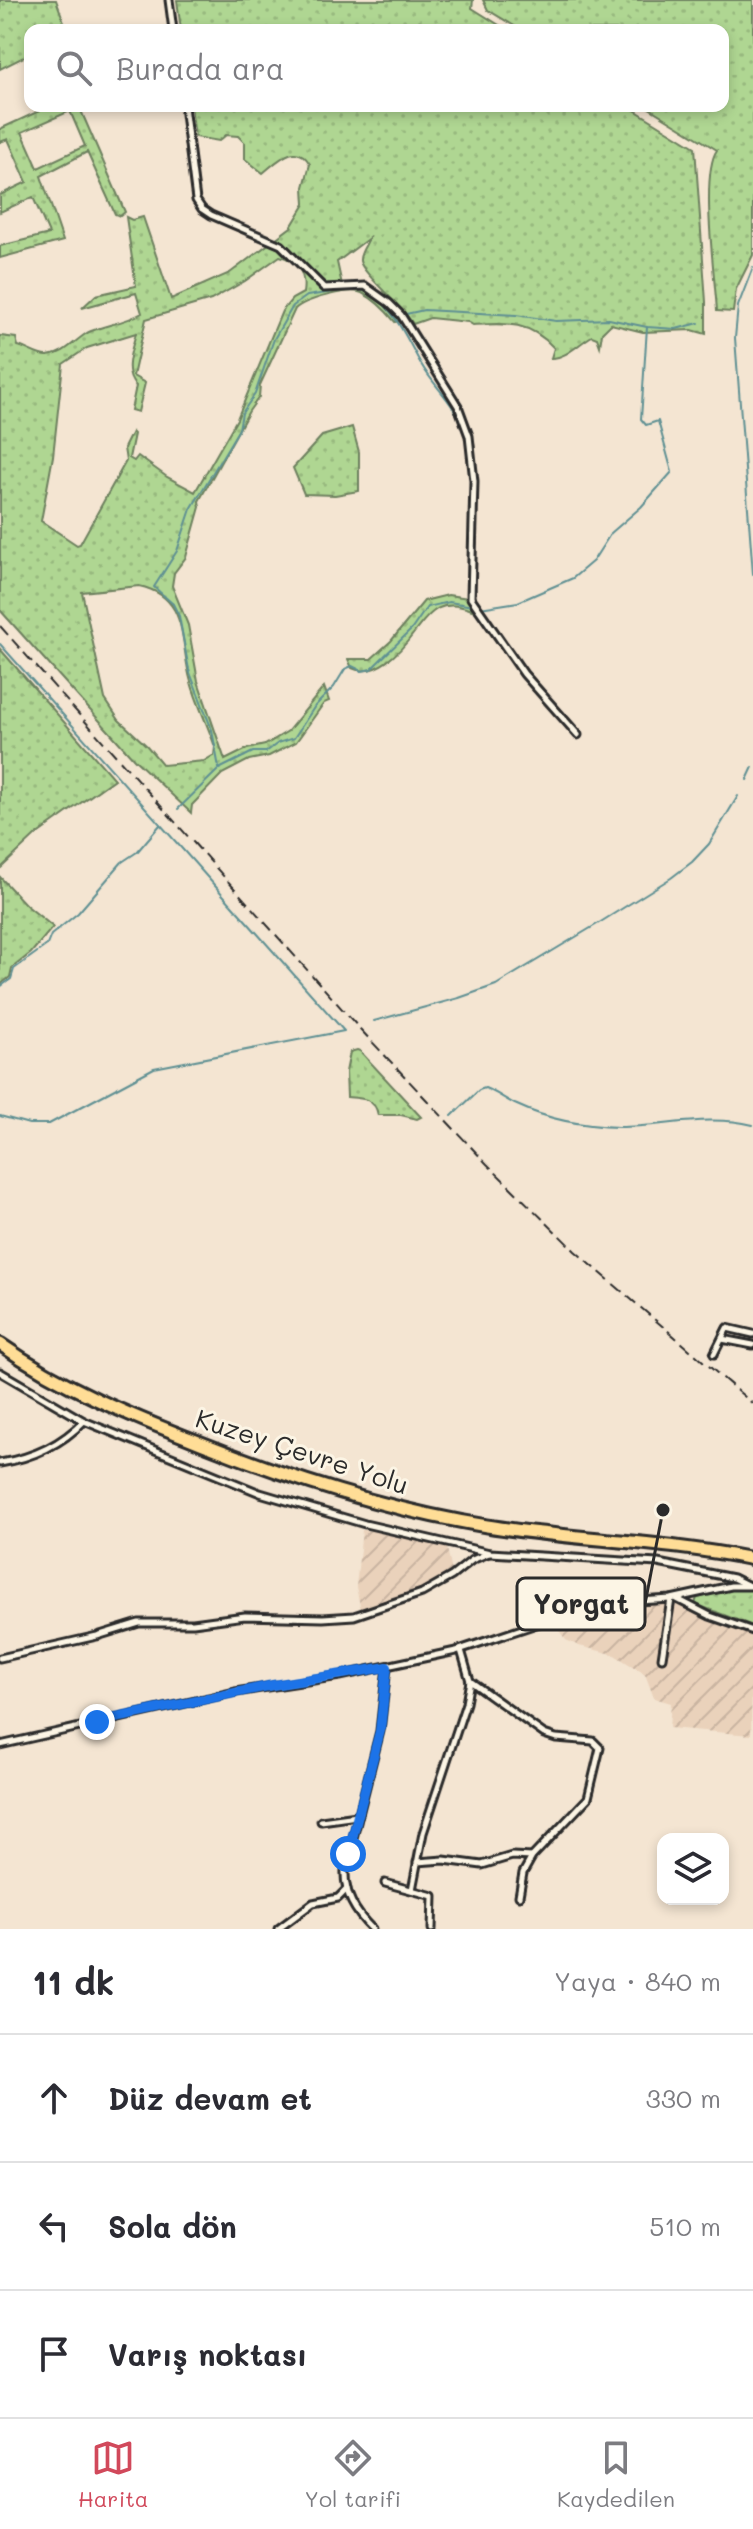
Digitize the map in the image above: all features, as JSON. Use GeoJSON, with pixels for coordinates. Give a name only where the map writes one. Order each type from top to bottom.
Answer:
{"type":"FeatureCollection","features":[{"type":"Feature","properties":{"kind":"highway","name":"Kuzey Çevre Yolu"},"geometry":{"type":"LineString","coordinates":[[0,1344],[52,1378],[127,1414],[333,1491],[408,1511],[475,1524],[753,1559]]}},
{"type":"Feature","properties":{"kind":"highway","name":"Kuzey Çevre Yolu"},"geometry":{"type":"LineString","coordinates":[[0,1352],[48,1383],[99,1409],[330,1496],[407,1517],[487,1532],[706,1557],[753,1566]]}},
{"type":"Feature","properties":{"kind":"street"},"geometry":{"type":"LineString","coordinates":[[169,0],[172,24]]}},
{"type":"Feature","properties":{"kind":"street"},"geometry":{"type":"LineString","coordinates":[[185,112],[196,200],[202,209],[281,245],[324,288],[357,285],[374,290],[401,315],[458,406],[469,436],[474,481],[471,598],[524,674],[578,735]]}},
{"type":"Feature","properties":{"kind":"street"},"geometry":{"type":"LineString","coordinates":[[714,1354],[727,1328],[753,1334]]}},
{"type":"Feature","properties":{"kind":"street"},"geometry":{"type":"LineString","coordinates":[[722,1339],[753,1345]]}},
{"type":"Feature","properties":{"kind":"street"},"geometry":{"type":"LineString","coordinates":[[0,1372],[84,1421],[260,1493],[365,1524],[490,1553],[658,1563],[733,1578],[750,1586]]}},
{"type":"Feature","properties":{"kind":"street"},"geometry":{"type":"LineString","coordinates":[[0,1463],[48,1448],[84,1421]]}},
{"type":"Feature","properties":{"kind":"street"},"geometry":{"type":"LineString","coordinates":[[0,1658],[139,1623],[201,1622],[245,1616],[354,1616],[422,1593],[472,1560],[490,1553]]}},
{"type":"Feature","properties":{"kind":"street"},"geometry":{"type":"LineString","coordinates":[[0,1745],[220,1695],[387,1667],[461,1650],[573,1610],[750,1586]]}},
{"type":"Feature","properties":{"kind":"street"},"geometry":{"type":"LineString","coordinates":[[673,1598],[710,1616],[753,1631]]}},
{"type":"Feature","properties":{"kind":"street"},"geometry":{"type":"LineString","coordinates":[[662,1658],[673,1598]]}},
{"type":"Feature","properties":{"kind":"street"},"geometry":{"type":"LineString","coordinates":[[412,1890],[423,1833],[457,1733],[470,1681],[461,1650]]}},
{"type":"Feature","properties":{"kind":"street"},"geometry":{"type":"LineString","coordinates":[[372,1929],[354,1907],[347,1889],[346,1865],[380,1731],[387,1667]]}},
{"type":"Feature","properties":{"kind":"street"},"geometry":{"type":"LineString","coordinates":[[470,1681],[544,1734],[593,1741],[600,1748],[588,1798],[532,1857],[523,1873],[519,1896]]}},
{"type":"Feature","properties":{"kind":"street"},"geometry":{"type":"LineString","coordinates":[[321,1821],[357,1816]]}},
{"type":"Feature","properties":{"kind":"street"},"geometry":{"type":"LineString","coordinates":[[417,1862],[444,1860],[482,1865],[512,1856],[532,1857]]}},
{"type":"Feature","properties":{"kind":"street"},"geometry":{"type":"LineString","coordinates":[[385,1883],[434,1896],[432,1929]]}},
{"type":"Feature","properties":{"kind":"street"},"geometry":{"type":"LineString","coordinates":[[278,1929],[313,1903],[338,1898],[347,1889]]}},
{"type":"Feature","properties":{"kind":"shaded area"},"geometry":{"type":"Polygon","coordinates":[[[362,1530],[406,1534],[447,1548],[452,1572],[422,1590],[361,1610],[356,1587],[362,1530]]]}},
{"type":"Feature","properties":{"kind":"shaded area"},"geometry":{"type":"Polygon","coordinates":[[[628,1603],[683,1606],[753,1634],[751,1735],[669,1728],[671,1703],[654,1698],[645,1674],[613,1654],[566,1640],[554,1624],[553,1620],[558,1617],[628,1603]]]}},
{"type":"Feature","properties":{"kind":"green space"},"geometry":{"type":"Polygon","coordinates":[[[0,0],[56,0],[65,24],[24,24],[24,57],[0,69],[0,0]]]}},
{"type":"Feature","properties":{"kind":"green space"},"geometry":{"type":"Polygon","coordinates":[[[177,0],[473,0],[472,8],[497,24],[180,24],[177,0]]]}},
{"type":"Feature","properties":{"kind":"green space"},"geometry":{"type":"Polygon","coordinates":[[[483,0],[753,0],[753,255],[736,289],[733,312],[717,311],[709,203],[712,162],[717,150],[656,112],[729,112],[729,24],[511,24],[488,10],[483,0]]]}},
{"type":"Feature","properties":{"kind":"green space"},"geometry":{"type":"Polygon","coordinates":[[[37,112],[68,112],[22,132],[38,168],[85,146],[70,112],[82,112],[125,212],[120,216],[115,214],[87,152],[41,176],[63,241],[0,258],[0,246],[49,234],[33,197],[0,212],[0,195],[27,182],[8,139],[0,142],[0,129],[37,112]]]}},
{"type":"Feature","properties":{"kind":"green space"},"geometry":{"type":"Polygon","coordinates":[[[192,112],[638,112],[695,147],[706,334],[692,330],[643,332],[611,324],[602,333],[600,346],[597,338],[592,336],[567,353],[551,358],[554,348],[526,328],[473,325],[430,318],[413,324],[362,266],[361,255],[369,238],[337,262],[342,285],[361,287],[376,294],[402,320],[395,322],[376,302],[356,292],[327,295],[295,309],[260,385],[259,397],[199,501],[186,557],[174,573],[172,586],[188,625],[198,681],[225,760],[247,749],[265,745],[288,731],[324,687],[329,701],[324,703],[296,742],[222,774],[192,805],[191,813],[134,759],[0,610],[0,336],[16,338],[18,346],[48,356],[64,350],[87,333],[142,313],[136,293],[82,308],[96,295],[136,286],[126,217],[132,220],[143,217],[171,299],[230,273],[291,227],[305,204],[304,187],[310,164],[305,157],[293,153],[287,155],[263,173],[245,159],[245,143],[238,136],[226,135],[219,141],[195,137],[192,112]],[[280,256],[211,300],[146,319],[133,376],[145,383],[138,412],[131,410],[136,386],[129,368],[136,333],[87,348],[63,364],[53,456],[41,521],[80,544],[126,461],[124,448],[132,432],[129,458],[134,461],[138,456],[195,492],[237,419],[282,311],[292,299],[303,293],[303,280],[292,261],[280,256]],[[139,586],[82,592],[105,699],[119,720],[163,765],[204,761],[214,755],[215,747],[191,682],[180,623],[167,600],[139,586]]]}},
{"type":"Feature","properties":{"kind":"green space"},"geometry":{"type":"Polygon","coordinates":[[[352,427],[359,452],[359,491],[335,495],[304,494],[293,468],[322,436],[352,427]]]}},
{"type":"Feature","properties":{"kind":"green space"},"geometry":{"type":"Polygon","coordinates":[[[448,595],[468,598],[472,610],[453,605],[438,608],[387,661],[370,670],[352,668],[348,659],[371,659],[391,641],[424,601],[448,595]]]}},
{"type":"Feature","properties":{"kind":"green space"},"geometry":{"type":"Polygon","coordinates":[[[0,649],[114,779],[36,835],[0,869],[0,649]]]}},
{"type":"Feature","properties":{"kind":"green space"},"geometry":{"type":"Polygon","coordinates":[[[0,877],[26,905],[53,927],[31,953],[12,968],[10,977],[0,985],[0,877]]]}},
{"type":"Feature","properties":{"kind":"green space"},"geometry":{"type":"Polygon","coordinates":[[[357,1050],[421,1117],[378,1115],[371,1102],[347,1097],[346,1072],[350,1052],[357,1050]]]}},
{"type":"Feature","properties":{"kind":"green space"},"geometry":{"type":"Polygon","coordinates":[[[736,1588],[753,1588],[753,1626],[695,1604],[697,1598],[736,1588]]]}},
{"type":"Feature","properties":{"kind":"waterway"},"geometry":{"type":"LineString","coordinates":[[753,267],[738,306],[735,338],[753,574]]}},
{"type":"Feature","properties":{"kind":"waterway"},"geometry":{"type":"LineString","coordinates":[[219,768],[212,730],[189,670],[179,616],[173,604],[154,587],[177,551],[191,509],[239,429],[242,413],[255,394],[274,339],[293,306],[307,296],[352,289]]}},
{"type":"Feature","properties":{"kind":"waterway"},"geometry":{"type":"LineString","coordinates":[[359,289],[389,310],[427,373],[456,413],[464,433]]}},
{"type":"Feature","properties":{"kind":"waterway"},"geometry":{"type":"LineString","coordinates":[[406,314],[424,310],[516,315],[556,321],[609,319],[676,329],[699,323]]}},
{"type":"Feature","properties":{"kind":"waterway"},"geometry":{"type":"LineString","coordinates":[[480,608],[518,602],[573,578],[593,561],[611,533],[641,507],[672,472],[658,421],[646,425],[641,419],[647,327]]}},
{"type":"Feature","properties":{"kind":"waterway"},"geometry":{"type":"LineString","coordinates":[[178,809],[219,769],[253,752],[266,752],[278,743],[294,738],[345,669],[352,666],[362,671],[371,669],[412,629],[427,607],[449,602],[473,606]]}},
{"type":"Feature","properties":{"kind":"waterway"},"geometry":{"type":"LineString","coordinates":[[0,644],[344,1031],[154,1068],[49,1124],[29,1124],[0,1116]]}},
{"type":"Feature","properties":{"kind":"waterway"},"geometry":{"type":"LineString","coordinates":[[747,780],[753,767]]}},
{"type":"Feature","properties":{"kind":"waterway"},"geometry":{"type":"LineString","coordinates":[[374,1021],[496,985],[599,923],[692,862],[709,844],[738,796]]}},
{"type":"Feature","properties":{"kind":"waterway"},"geometry":{"type":"LineString","coordinates":[[0,987],[11,979],[14,969],[47,945],[51,935],[78,913],[122,862],[137,852],[160,825]]}},
{"type":"Feature","properties":{"kind":"waterway"},"geometry":{"type":"LineString","coordinates":[[452,1116],[485,1088],[529,1110],[579,1124],[619,1127],[719,1121],[753,1125]]}},
{"type":"Feature","properties":{"kind":"railway"},"geometry":{"type":"LineString","coordinates":[[0,626],[360,1029],[487,1164],[575,1251],[753,1404]]}},
{"type":"Feature","properties":{"kind":"place","name":"Yorgat"},"geometry":{"type":"Point","coordinates":[663,1510]}},
{"type":"Feature","properties":{"kind":"route"},"geometry":{"type":"LineString","coordinates":[[97,1722],[273,1685],[387,1667],[380,1731],[348,1854]]}}]}
